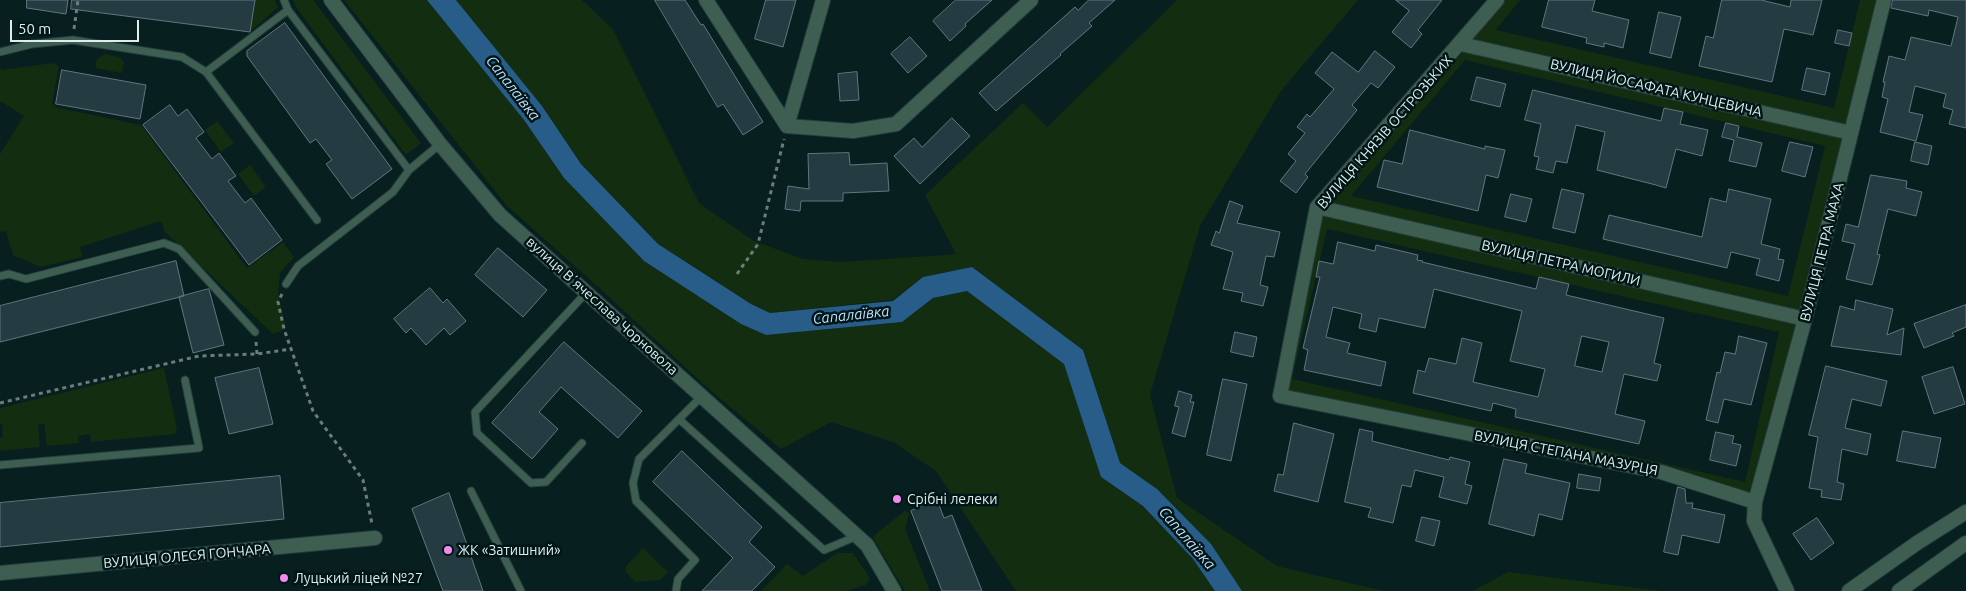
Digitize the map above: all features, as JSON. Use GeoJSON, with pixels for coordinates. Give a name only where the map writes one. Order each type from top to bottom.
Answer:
{"type":"FeatureCollection","features":[{"type":"Feature","properties":{"kind":"street","name":"вулиця Вʼячеслава Чорновола"},"geometry":{"type":"LineString","coordinates":[[331,0],[440,144],[500,214],[867,545],[893,591]]}},
{"type":"Feature","properties":{"kind":"street"},"geometry":{"type":"LineString","coordinates":[[706,0],[787,126]]}},
{"type":"Feature","properties":{"kind":"street"},"geometry":{"type":"LineString","coordinates":[[787,126],[823,0]]}},
{"type":"Feature","properties":{"kind":"street"},"geometry":{"type":"LineString","coordinates":[[787,126],[853,131],[896,124],[1031,0]]}},
{"type":"Feature","properties":{"kind":"street","name":"ВУЛИЦЯ КНЯЗІВ ОСТРОЗЬКИХ"},"geometry":{"type":"LineString","coordinates":[[1280,396],[1317,207],[1497,0]]}},
{"type":"Feature","properties":{"kind":"street","name":"ВУЛИЦЯ ПЕТРА МАХА"},"geometry":{"type":"LineString","coordinates":[[1755,502],[1805,320],[1884,0]]}},
{"type":"Feature","properties":{"kind":"street","name":"ВУЛИЦЯ ЙОСАФАТА КУНЦЕВИЧА"},"geometry":{"type":"LineString","coordinates":[[1460,44],[1851,133]]}},
{"type":"Feature","properties":{"kind":"street","name":"ВУЛИЦЯ ПЕТРА МОГИЛИ"},"geometry":{"type":"LineString","coordinates":[[1317,207],[1805,320]]}},
{"type":"Feature","properties":{"kind":"street","name":"ВУЛИЦЯ СТЕПАНА МАЗУРЦЯ"},"geometry":{"type":"LineString","coordinates":[[1280,396],[1661,472],[1755,502]]}},
{"type":"Feature","properties":{"kind":"street"},"geometry":{"type":"LineString","coordinates":[[1755,502],[1754,521],[1787,591]]}},
{"type":"Feature","properties":{"kind":"street"},"geometry":{"type":"LineString","coordinates":[[1849,591],[1917,543],[1966,512]]}},
{"type":"Feature","properties":{"kind":"street","name":"ВУЛИЦЯ ОЛЕСЯ ГОНЧАРА"},"geometry":{"type":"LineString","coordinates":[[0,573],[374,538]]}},
{"type":"Feature","properties":{"kind":"street"},"geometry":{"type":"LineString","coordinates":[[1899,591],[1966,543]]}},
{"type":"Feature","properties":{"kind":"lane"},"geometry":{"type":"LineString","coordinates":[[284,0],[288,10],[409,170]]}},
{"type":"Feature","properties":{"kind":"lane"},"geometry":{"type":"LineString","coordinates":[[206,72],[288,10]]}},
{"type":"Feature","properties":{"kind":"lane"},"geometry":{"type":"LineString","coordinates":[[0,52],[32,44],[73,40],[182,58],[206,72],[317,220]]}},
{"type":"Feature","properties":{"kind":"lane"},"geometry":{"type":"LineString","coordinates":[[286,284],[298,266],[393,192],[409,170],[440,144]]}},
{"type":"Feature","properties":{"kind":"lane"},"geometry":{"type":"LineString","coordinates":[[0,276],[9,274],[26,279],[164,242],[179,249],[255,332]]}},
{"type":"Feature","properties":{"kind":"lane"},"geometry":{"type":"LineString","coordinates":[[582,443],[546,482],[531,483],[476,433],[475,412],[586,293]]}},
{"type":"Feature","properties":{"kind":"lane"},"geometry":{"type":"LineString","coordinates":[[0,465],[199,448],[186,380]]}},
{"type":"Feature","properties":{"kind":"lane"},"geometry":{"type":"LineString","coordinates":[[676,591],[678,580],[695,560],[636,502],[633,483],[639,459],[702,396]]}},
{"type":"Feature","properties":{"kind":"lane"},"geometry":{"type":"LineString","coordinates":[[680,420],[824,550],[857,536]]}},
{"type":"Feature","properties":{"kind":"lane"},"geometry":{"type":"LineString","coordinates":[[471,491],[521,591]]}},
{"type":"Feature","properties":{"kind":"path"},"geometry":{"type":"LineString","coordinates":[[73,40],[78,0]]}},
{"type":"Feature","properties":{"kind":"path"},"geometry":{"type":"LineString","coordinates":[[737,274],[758,244],[787,126]]}},
{"type":"Feature","properties":{"kind":"path"},"geometry":{"type":"LineString","coordinates":[[286,284],[278,302],[284,329],[313,411],[363,480],[374,538]]}},
{"type":"Feature","properties":{"kind":"path"},"geometry":{"type":"LineString","coordinates":[[0,404],[200,356],[257,354],[291,349]]}},
{"type":"Feature","properties":{"kind":"green space"},"geometry":{"type":"Polygon","coordinates":[[[255,0],[275,0],[278,7],[250,32],[255,0]]]}},
{"type":"Feature","properties":{"kind":"green space"},"geometry":{"type":"Polygon","coordinates":[[[293,0],[313,0],[421,143],[406,155],[295,6],[293,0]]]}},
{"type":"Feature","properties":{"kind":"green space"},"geometry":{"type":"Polygon","coordinates":[[[344,0],[427,0],[524,120],[564,178],[644,261],[741,324],[766,335],[902,322],[933,298],[967,291],[1064,364],[1101,477],[1143,506],[1193,559],[1215,591],[1016,591],[936,471],[893,442],[831,422],[781,449],[711,391],[507,206],[344,0]]]}},
{"type":"Feature","properties":{"kind":"green space"},"geometry":{"type":"Polygon","coordinates":[[[456,0],[582,0],[613,29],[699,203],[754,241],[803,259],[842,262],[956,254],[925,195],[1023,103],[1047,127],[1177,0],[1358,0],[1281,91],[1200,226],[1150,395],[1177,498],[1277,566],[1384,591],[1242,591],[1210,544],[1157,489],[1120,463],[1083,350],[972,267],[923,277],[893,300],[770,313],[751,304],[658,244],[581,164],[542,106],[456,0]]]}},
{"type":"Feature","properties":{"kind":"green space"},"geometry":{"type":"Polygon","coordinates":[[[1506,0],[1520,0],[1496,30],[1834,108],[1860,0],[1878,0],[1846,126],[1472,40],[1506,0]]]}},
{"type":"Feature","properties":{"kind":"green space"},"geometry":{"type":"Polygon","coordinates":[[[1464,51],[1844,137],[1800,312],[1329,204],[1464,51]],[[1465,60],[1351,196],[1788,296],[1825,146],[1465,60]]]}},
{"type":"Feature","properties":{"kind":"green space"},"geometry":{"type":"Polygon","coordinates":[[[104,54],[120,57],[124,62],[122,73],[95,68],[97,59],[104,54]]]}},
{"type":"Feature","properties":{"kind":"green space"},"geometry":{"type":"Polygon","coordinates":[[[52,63],[59,66],[52,104],[55,107],[141,125],[247,268],[283,242],[294,257],[280,273],[278,292],[286,329],[273,334],[165,232],[161,221],[80,247],[82,257],[41,267],[13,255],[6,231],[0,232],[0,154],[24,116],[0,101],[0,67],[2,70],[52,63]]]}},
{"type":"Feature","properties":{"kind":"green space"},"geometry":{"type":"Polygon","coordinates":[[[217,121],[234,143],[221,152],[205,130],[217,121]]]}},
{"type":"Feature","properties":{"kind":"green space"},"geometry":{"type":"Polygon","coordinates":[[[250,165],[266,187],[254,196],[238,174],[250,165]]]}},
{"type":"Feature","properties":{"kind":"green space"},"geometry":{"type":"Polygon","coordinates":[[[1322,215],[1797,324],[1751,494],[1663,465],[1288,391],[1322,215]],[[1327,229],[1292,379],[1745,482],[1779,332],[1327,229]]]}},
{"type":"Feature","properties":{"kind":"green space"},"geometry":{"type":"Polygon","coordinates":[[[164,368],[177,429],[175,434],[91,442],[90,434],[78,436],[79,443],[47,446],[44,423],[38,425],[40,447],[0,451],[0,438],[3,437],[2,424],[0,424],[0,408],[164,368]]]}},
{"type":"Feature","properties":{"kind":"green space"},"geometry":{"type":"Polygon","coordinates":[[[906,510],[909,514],[905,529],[930,591],[905,591],[873,538],[906,510]]]}},
{"type":"Feature","properties":{"kind":"green space"},"geometry":{"type":"Polygon","coordinates":[[[643,548],[668,572],[660,580],[635,582],[626,572],[626,566],[643,548]]]}},
{"type":"Feature","properties":{"kind":"green space"},"geometry":{"type":"Polygon","coordinates":[[[837,553],[853,553],[870,578],[866,585],[846,591],[761,591],[787,564],[803,576],[837,553]]]}},
{"type":"Feature","properties":{"kind":"green space"},"geometry":{"type":"Polygon","coordinates":[[[1508,572],[1663,591],[1472,591],[1508,572]]]}},
{"type":"Feature","properties":{"kind":"water","name":"Сапалаївка"},"geometry":{"type":"Polygon","coordinates":[[[427,0],[456,0],[542,106],[581,164],[658,244],[751,304],[770,313],[893,301],[923,277],[972,267],[1083,350],[1120,463],[1157,489],[1211,544],[1242,591],[1215,591],[1193,559],[1143,506],[1101,477],[1064,364],[967,291],[933,298],[902,322],[766,335],[741,324],[644,261],[564,178],[524,120],[427,0]]]}},
{"type":"Feature","properties":{"kind":"building"},"geometry":{"type":"Polygon","coordinates":[[[27,0],[68,0],[66,14],[27,8],[27,0]]]}},
{"type":"Feature","properties":{"kind":"building"},"geometry":{"type":"Polygon","coordinates":[[[72,0],[255,0],[250,32],[71,9],[72,0]]]}},
{"type":"Feature","properties":{"kind":"building"},"geometry":{"type":"Polygon","coordinates":[[[655,0],[685,0],[701,25],[703,24],[763,122],[743,135],[723,104],[718,107],[655,0]]]}},
{"type":"Feature","properties":{"kind":"building"},"geometry":{"type":"Polygon","coordinates":[[[766,0],[796,0],[783,47],[755,39],[766,0]]]}},
{"type":"Feature","properties":{"kind":"building"},"geometry":{"type":"Polygon","coordinates":[[[956,0],[992,0],[965,24],[966,26],[950,41],[933,21],[956,0]]]}},
{"type":"Feature","properties":{"kind":"building"},"geometry":{"type":"Polygon","coordinates":[[[1089,0],[1115,0],[1089,23],[1092,26],[1061,55],[996,111],[979,93],[1075,7],[1078,10],[1089,0]]]}},
{"type":"Feature","properties":{"kind":"building"},"geometry":{"type":"Polygon","coordinates":[[[1396,0],[1442,0],[1418,30],[1422,34],[1411,48],[1392,32],[1409,11],[1396,0]]]}},
{"type":"Feature","properties":{"kind":"building"},"geometry":{"type":"Polygon","coordinates":[[[1549,0],[1595,0],[1592,11],[1629,20],[1623,48],[1604,43],[1604,47],[1586,43],[1587,38],[1542,27],[1549,0]]]}},
{"type":"Feature","properties":{"kind":"building"},"geometry":{"type":"Polygon","coordinates":[[[1722,0],[1761,0],[1790,7],[1791,0],[1822,0],[1813,35],[1784,29],[1772,82],[1699,66],[1706,36],[1713,38],[1722,0]]]}},
{"type":"Feature","properties":{"kind":"building"},"geometry":{"type":"Polygon","coordinates":[[[1893,0],[1966,0],[1966,128],[1949,124],[1953,110],[1943,107],[1946,94],[1915,86],[1909,112],[1923,115],[1916,141],[1880,132],[1888,99],[1882,97],[1885,82],[1883,82],[1889,56],[1905,60],[1911,37],[1951,46],[1958,17],[1929,10],[1928,16],[1891,8],[1893,0]]]}},
{"type":"Feature","properties":{"kind":"building"},"geometry":{"type":"Polygon","coordinates":[[[1659,12],[1681,17],[1671,58],[1650,53],[1659,12]]]}},
{"type":"Feature","properties":{"kind":"building"},"geometry":{"type":"Polygon","coordinates":[[[285,23],[392,169],[352,199],[326,164],[332,160],[316,139],[310,143],[247,56],[247,51],[285,23]]]}},
{"type":"Feature","properties":{"kind":"building"},"geometry":{"type":"Polygon","coordinates":[[[1838,30],[1852,33],[1849,46],[1835,43],[1838,30]]]}},
{"type":"Feature","properties":{"kind":"building"},"geometry":{"type":"Polygon","coordinates":[[[910,37],[927,56],[908,73],[891,54],[910,37]]]}},
{"type":"Feature","properties":{"kind":"building"},"geometry":{"type":"Polygon","coordinates":[[[1375,51],[1395,67],[1378,88],[1371,83],[1352,105],[1357,110],[1305,174],[1308,177],[1296,193],[1280,181],[1296,161],[1288,154],[1305,133],[1297,127],[1307,114],[1310,117],[1334,89],[1315,73],[1332,52],[1358,72],[1375,51]]]}},
{"type":"Feature","properties":{"kind":"building"},"geometry":{"type":"Polygon","coordinates":[[[1807,68],[1830,73],[1825,95],[1802,90],[1807,68]]]}},
{"type":"Feature","properties":{"kind":"building"},"geometry":{"type":"Polygon","coordinates":[[[62,70],[146,85],[140,119],[56,104],[62,70]]]}},
{"type":"Feature","properties":{"kind":"building"},"geometry":{"type":"Polygon","coordinates":[[[857,72],[859,100],[840,101],[838,74],[857,72]]]}},
{"type":"Feature","properties":{"kind":"building"},"geometry":{"type":"Polygon","coordinates":[[[1477,77],[1506,84],[1500,107],[1471,100],[1477,77]]]}},
{"type":"Feature","properties":{"kind":"building"},"geometry":{"type":"Polygon","coordinates":[[[1533,90],[1661,121],[1664,108],[1683,112],[1680,124],[1708,130],[1702,156],[1676,149],[1666,188],[1597,170],[1605,132],[1576,125],[1567,163],[1556,161],[1553,173],[1536,169],[1539,157],[1534,156],[1541,124],[1525,120],[1533,90]]]}},
{"type":"Feature","properties":{"kind":"building"},"geometry":{"type":"Polygon","coordinates":[[[170,105],[178,116],[187,109],[204,132],[196,138],[212,159],[219,153],[236,176],[228,181],[245,203],[251,198],[282,240],[249,265],[143,125],[170,105]]]}},
{"type":"Feature","properties":{"kind":"building"},"geometry":{"type":"Polygon","coordinates":[[[952,118],[970,136],[920,184],[894,156],[914,138],[922,147],[952,118]]]}},
{"type":"Feature","properties":{"kind":"building"},"geometry":{"type":"Polygon","coordinates":[[[1726,123],[1739,126],[1737,137],[1762,143],[1756,167],[1729,161],[1734,140],[1722,137],[1726,123]]]}},
{"type":"Feature","properties":{"kind":"building"},"geometry":{"type":"Polygon","coordinates":[[[1410,130],[1485,149],[1485,146],[1505,150],[1498,178],[1486,175],[1478,211],[1377,187],[1384,160],[1402,164],[1410,130]]]}},
{"type":"Feature","properties":{"kind":"building"},"geometry":{"type":"Polygon","coordinates":[[[1790,142],[1813,147],[1805,177],[1782,171],[1790,142]]]}},
{"type":"Feature","properties":{"kind":"building"},"geometry":{"type":"Polygon","coordinates":[[[1915,142],[1932,146],[1928,165],[1911,161],[1915,142]]]}},
{"type":"Feature","properties":{"kind":"building"},"geometry":{"type":"Polygon","coordinates":[[[849,153],[850,165],[887,163],[889,191],[843,193],[843,201],[801,201],[800,211],[785,209],[788,186],[809,189],[808,154],[849,153]]]}},
{"type":"Feature","properties":{"kind":"building"},"geometry":{"type":"Polygon","coordinates":[[[1871,175],[1907,181],[1906,188],[1922,192],[1916,216],[1888,209],[1877,254],[1880,255],[1872,285],[1846,279],[1855,244],[1842,241],[1846,224],[1858,227],[1871,175]]]}},
{"type":"Feature","properties":{"kind":"building"},"geometry":{"type":"Polygon","coordinates":[[[1562,189],[1584,194],[1575,233],[1553,228],[1562,189]]]}},
{"type":"Feature","properties":{"kind":"building"},"geometry":{"type":"Polygon","coordinates":[[[1729,189],[1771,199],[1761,244],[1780,249],[1778,259],[1784,260],[1779,281],[1756,275],[1760,259],[1731,252],[1727,268],[1603,239],[1609,215],[1702,237],[1710,198],[1726,202],[1729,189]]]}},
{"type":"Feature","properties":{"kind":"building"},"geometry":{"type":"Polygon","coordinates":[[[1511,194],[1532,199],[1526,222],[1505,217],[1511,194]]]}},
{"type":"Feature","properties":{"kind":"building"},"geometry":{"type":"Polygon","coordinates":[[[1230,201],[1243,206],[1237,223],[1280,232],[1274,257],[1266,256],[1260,285],[1268,287],[1263,306],[1241,301],[1243,293],[1223,289],[1233,252],[1211,245],[1216,231],[1219,233],[1230,201]]]}},
{"type":"Feature","properties":{"kind":"building"},"geometry":{"type":"Polygon","coordinates":[[[1338,242],[1375,251],[1376,245],[1418,255],[1417,260],[1422,262],[1536,289],[1539,277],[1569,284],[1566,295],[1664,318],[1654,363],[1661,365],[1657,381],[1624,374],[1615,414],[1645,421],[1639,444],[1515,417],[1516,409],[1493,403],[1491,411],[1413,393],[1418,370],[1425,372],[1429,358],[1456,364],[1462,338],[1482,343],[1473,382],[1538,397],[1545,369],[1510,361],[1522,311],[1434,289],[1425,328],[1379,318],[1376,332],[1359,328],[1362,314],[1333,307],[1326,337],[1350,343],[1347,353],[1386,362],[1381,386],[1304,370],[1308,350],[1303,348],[1320,277],[1316,277],[1319,261],[1333,264],[1338,242]],[[1582,336],[1575,366],[1602,372],[1609,342],[1582,336]]]}},
{"type":"Feature","properties":{"kind":"building"},"geometry":{"type":"Polygon","coordinates":[[[498,248],[547,290],[523,317],[475,275],[498,248]]]}},
{"type":"Feature","properties":{"kind":"building"},"geometry":{"type":"Polygon","coordinates":[[[176,261],[184,296],[0,342],[0,306],[176,261]]]}},
{"type":"Feature","properties":{"kind":"building"},"geometry":{"type":"Polygon","coordinates":[[[430,288],[443,303],[447,299],[466,321],[450,335],[444,328],[426,345],[411,328],[406,333],[394,319],[430,288]]]}},
{"type":"Feature","properties":{"kind":"building"},"geometry":{"type":"Polygon","coordinates":[[[209,289],[224,345],[193,353],[179,297],[209,289]]]}},
{"type":"Feature","properties":{"kind":"building"},"geometry":{"type":"Polygon","coordinates":[[[1856,300],[1893,309],[1887,335],[1904,328],[1901,355],[1831,346],[1840,306],[1854,310],[1856,300]]]}},
{"type":"Feature","properties":{"kind":"building"},"geometry":{"type":"Polygon","coordinates":[[[1966,305],[1966,327],[1952,333],[1954,336],[1924,348],[1914,324],[1966,305]]]}},
{"type":"Feature","properties":{"kind":"building"},"geometry":{"type":"Polygon","coordinates":[[[1235,332],[1257,337],[1253,357],[1231,352],[1235,332]]]}},
{"type":"Feature","properties":{"kind":"building"},"geometry":{"type":"Polygon","coordinates":[[[1739,336],[1767,343],[1751,405],[1724,399],[1718,423],[1706,420],[1717,372],[1720,373],[1725,352],[1735,354],[1739,336]]]}},
{"type":"Feature","properties":{"kind":"building"},"geometry":{"type":"Polygon","coordinates":[[[564,342],[642,411],[618,438],[561,387],[539,412],[558,429],[532,459],[492,423],[564,342]]]}},
{"type":"Feature","properties":{"kind":"building"},"geometry":{"type":"Polygon","coordinates":[[[1826,366],[1887,381],[1881,406],[1852,399],[1845,428],[1871,434],[1867,455],[1842,449],[1837,482],[1844,484],[1841,500],[1821,497],[1822,490],[1809,488],[1818,437],[1809,435],[1826,366]]]}},
{"type":"Feature","properties":{"kind":"building"},"geometry":{"type":"Polygon","coordinates":[[[1953,367],[1965,404],[1934,414],[1922,377],[1953,367]]]}},
{"type":"Feature","properties":{"kind":"building"},"geometry":{"type":"Polygon","coordinates":[[[259,368],[273,424],[229,434],[215,378],[259,368]]]}},
{"type":"Feature","properties":{"kind":"building"},"geometry":{"type":"Polygon","coordinates":[[[1223,379],[1247,384],[1231,461],[1207,455],[1223,379]]]}},
{"type":"Feature","properties":{"kind":"building"},"geometry":{"type":"Polygon","coordinates":[[[1179,391],[1192,395],[1190,402],[1194,402],[1185,437],[1172,433],[1179,407],[1175,406],[1179,391]]]}},
{"type":"Feature","properties":{"kind":"building"},"geometry":{"type":"Polygon","coordinates":[[[1294,423],[1334,434],[1318,502],[1274,491],[1278,474],[1283,475],[1294,423]]]}},
{"type":"Feature","properties":{"kind":"building"},"geometry":{"type":"Polygon","coordinates":[[[1360,429],[1373,432],[1372,441],[1449,460],[1450,457],[1470,462],[1465,484],[1472,486],[1467,504],[1439,497],[1444,477],[1415,470],[1411,487],[1402,485],[1393,523],[1368,517],[1371,508],[1345,502],[1360,429]]]}},
{"type":"Feature","properties":{"kind":"building"},"geometry":{"type":"Polygon","coordinates":[[[1903,431],[1941,438],[1935,468],[1897,461],[1903,431]]]}},
{"type":"Feature","properties":{"kind":"building"},"geometry":{"type":"Polygon","coordinates":[[[1716,432],[1734,436],[1732,443],[1741,445],[1736,466],[1710,460],[1716,432]]]}},
{"type":"Feature","properties":{"kind":"building"},"geometry":{"type":"Polygon","coordinates":[[[682,451],[762,527],[749,542],[775,567],[752,591],[702,591],[733,558],[653,482],[682,451]]]}},
{"type":"Feature","properties":{"kind":"building"},"geometry":{"type":"Polygon","coordinates":[[[1504,459],[1527,464],[1525,473],[1570,483],[1562,520],[1539,514],[1534,536],[1489,524],[1504,459]]]}},
{"type":"Feature","properties":{"kind":"building"},"geometry":{"type":"Polygon","coordinates":[[[1579,474],[1601,478],[1599,491],[1577,488],[1579,474]]]}},
{"type":"Feature","properties":{"kind":"building"},"geometry":{"type":"Polygon","coordinates":[[[280,476],[284,519],[0,547],[0,503],[280,476]]]}},
{"type":"Feature","properties":{"kind":"building"},"geometry":{"type":"Polygon","coordinates":[[[1678,487],[1685,489],[1686,503],[1693,503],[1692,508],[1725,515],[1719,543],[1682,535],[1678,555],[1664,552],[1678,487]]]}},
{"type":"Feature","properties":{"kind":"building","name":"ЖК «Затишний»"},"geometry":{"type":"Polygon","coordinates":[[[449,493],[483,591],[443,591],[412,509],[449,493]]]}},
{"type":"Feature","properties":{"kind":"building"},"geometry":{"type":"Polygon","coordinates":[[[937,500],[944,518],[952,515],[982,591],[942,591],[911,511],[937,500]]]}},
{"type":"Feature","properties":{"kind":"building"},"geometry":{"type":"Polygon","coordinates":[[[1422,517],[1440,521],[1434,546],[1416,541],[1422,517]]]}},
{"type":"Feature","properties":{"kind":"building"},"geometry":{"type":"Polygon","coordinates":[[[1817,518],[1834,543],[1811,560],[1793,534],[1817,518]]]}},
{"type":"Feature","properties":{"kind":"place","name":"Срібні лелеки"},"geometry":{"type":"Point","coordinates":[897,499]}},
{"type":"Feature","properties":{"kind":"place","name":"ЖК «Затишний»"},"geometry":{"type":"Point","coordinates":[448,550]}},
{"type":"Feature","properties":{"kind":"place","name":"Луцький ліцей №27"},"geometry":{"type":"Point","coordinates":[284,578]}}]}
